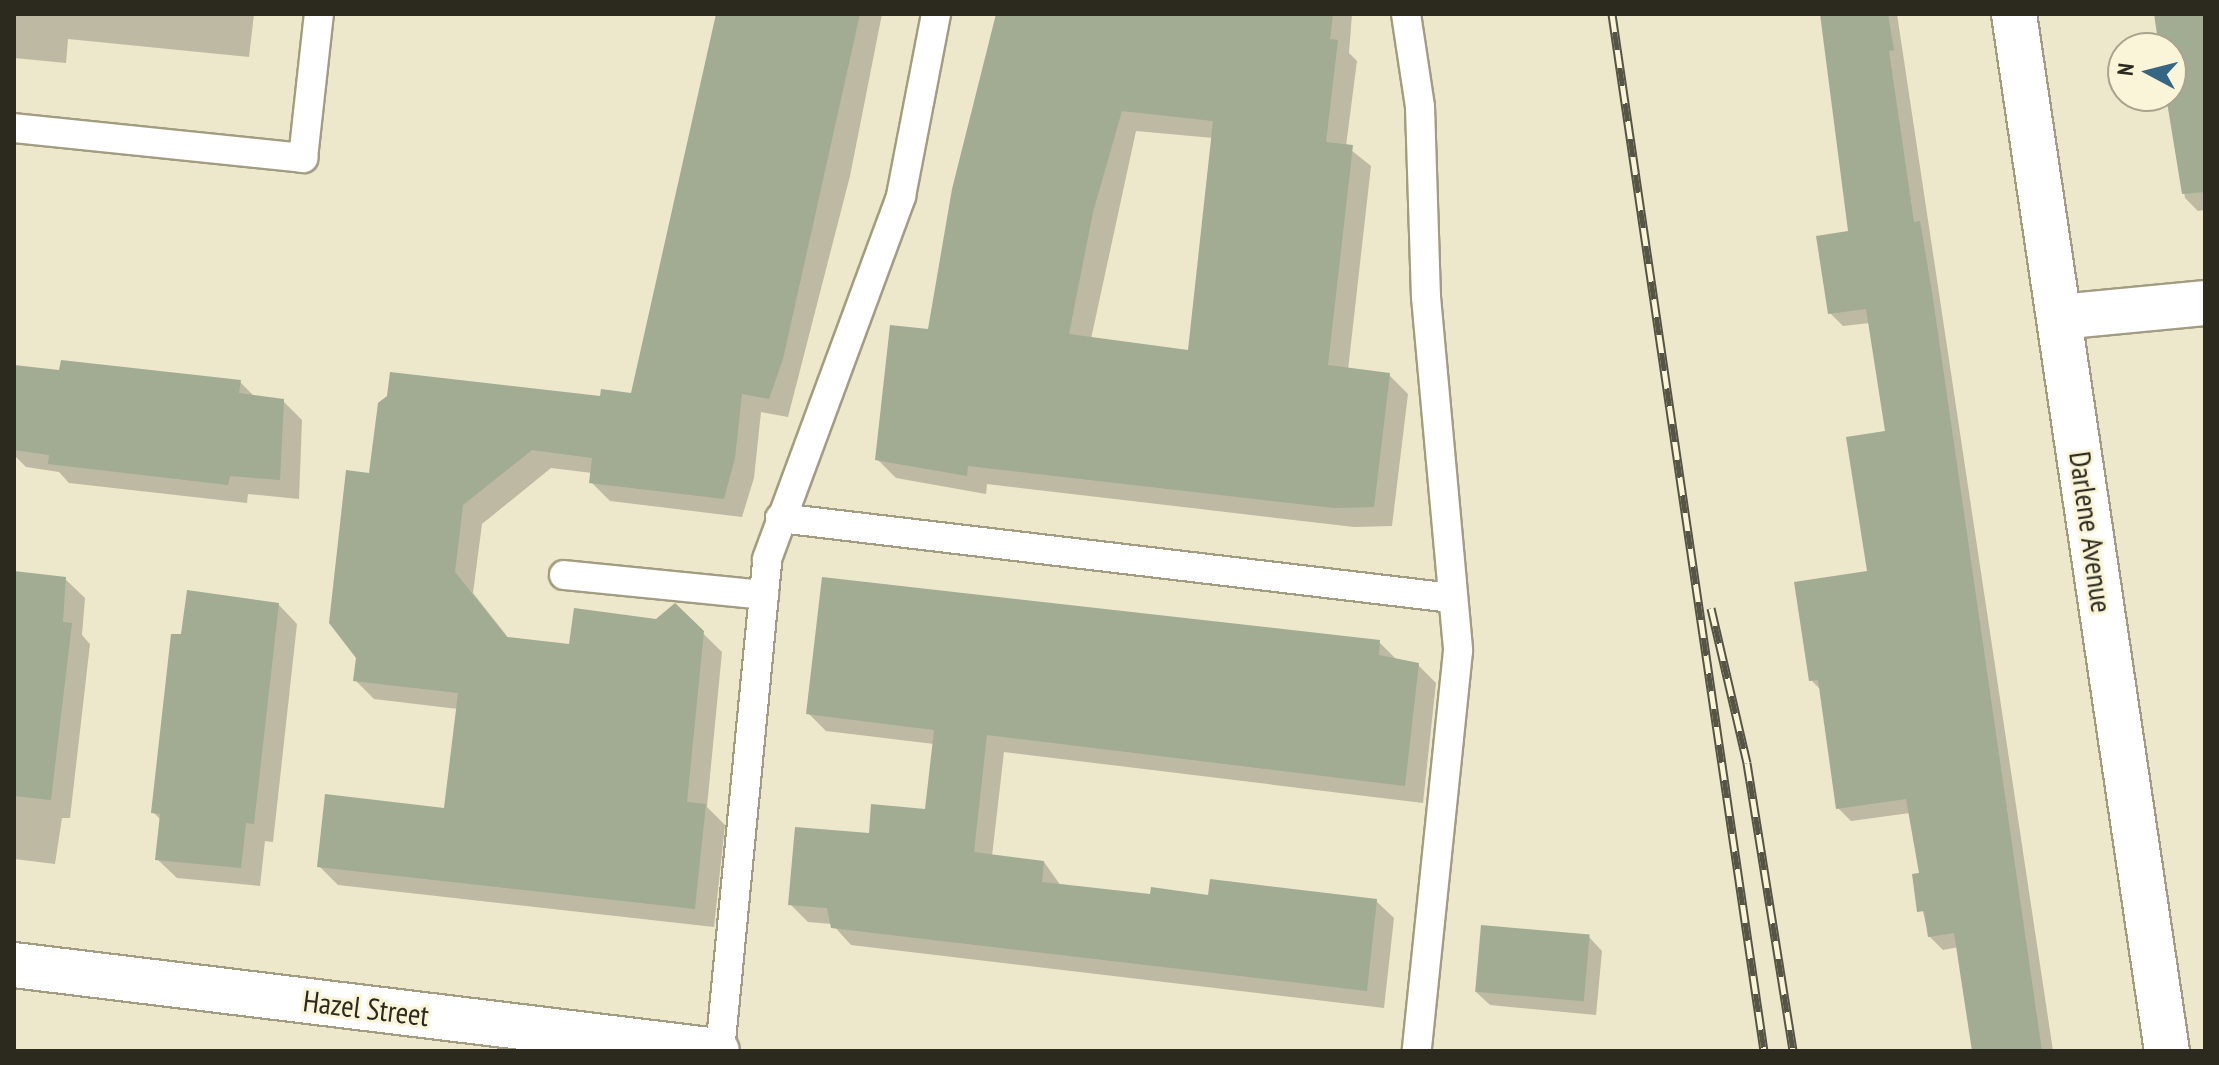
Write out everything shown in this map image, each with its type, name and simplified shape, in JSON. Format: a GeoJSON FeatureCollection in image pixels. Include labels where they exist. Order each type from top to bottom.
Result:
{"type":"FeatureCollection","features":[{"type":"Feature","properties":{"kind":"street","name":"Darlene Avenue"},"geometry":{"type":"LineString","coordinates":[[2014,14],[2167,1051]]}},
{"type":"Feature","properties":{"kind":"street"},"geometry":{"type":"LineString","coordinates":[[2059,317],[2205,303]]}},
{"type":"Feature","properties":{"kind":"street","name":"Hazel Street"},"geometry":{"type":"LineString","coordinates":[[14,965],[719,1051]]}},
{"type":"Feature","properties":{"kind":"lane"},"geometry":{"type":"LineString","coordinates":[[14,128],[303,158],[319,14]]}},
{"type":"Feature","properties":{"kind":"lane"},"geometry":{"type":"LineString","coordinates":[[719,1051],[767,559],[901,196],[936,14]]}},
{"type":"Feature","properties":{"kind":"lane"},"geometry":{"type":"LineString","coordinates":[[1406,14],[1420,107],[1426,297],[1458,651],[1417,1051]]}},
{"type":"Feature","properties":{"kind":"lane"},"geometry":{"type":"LineString","coordinates":[[780,518],[1452,598]]}},
{"type":"Feature","properties":{"kind":"lane"},"geometry":{"type":"LineString","coordinates":[[564,575],[764,595]]}},
{"type":"Feature","properties":{"kind":"building"},"geometry":{"type":"Polygon","coordinates":[[[716,14],[860,14],[783,359],[769,399],[742,394],[735,458],[724,499],[589,483],[592,458],[532,450],[463,505],[455,572],[507,637],[569,644],[574,608],[656,619],[675,603],[704,631],[687,802],[706,804],[695,909],[317,867],[325,794],[444,808],[458,693],[353,681],[356,658],[329,623],[346,470],[369,473],[378,403],[387,396],[390,372],[600,396],[601,389],[631,393],[716,14]]]}},
{"type":"Feature","properties":{"kind":"building"},"geometry":{"type":"Polygon","coordinates":[[[996,14],[1333,14],[1330,39],[1338,40],[1326,142],[1353,145],[1328,365],[1390,373],[1374,507],[1334,508],[968,466],[967,476],[875,460],[890,325],[928,329],[952,189],[996,14]],[[1122,111],[1093,212],[1069,334],[1188,350],[1213,121],[1122,111]]]}},
{"type":"Feature","properties":{"kind":"building"},"geometry":{"type":"Polygon","coordinates":[[[1820,14],[1888,14],[1894,50],[1889,51],[1914,222],[1920,221],[1932,292],[2042,1051],[1972,1051],[1954,933],[1928,937],[1924,911],[1917,912],[1912,874],[1919,873],[1906,799],[1836,809],[1818,680],[1809,681],[1794,582],[1867,571],[1846,437],[1885,431],[1866,309],[1828,314],[1816,236],[1848,231],[1820,14]]]}},
{"type":"Feature","properties":{"kind":"building"},"geometry":{"type":"Polygon","coordinates":[[[2154,14],[2205,14],[2205,192],[2182,194],[2169,112],[2187,112],[2187,32],[2157,32],[2154,14]]]}},
{"type":"Feature","properties":{"kind":"building"},"geometry":{"type":"Polygon","coordinates":[[[61,360],[241,380],[239,393],[284,399],[280,480],[230,476],[228,485],[48,464],[49,455],[14,450],[14,365],[59,370],[61,360]]]}},
{"type":"Feature","properties":{"kind":"building"},"geometry":{"type":"Polygon","coordinates":[[[14,571],[66,577],[63,622],[72,623],[51,800],[14,796],[14,571]]]}},
{"type":"Feature","properties":{"kind":"building"},"geometry":{"type":"Polygon","coordinates":[[[822,577],[1380,640],[1379,655],[1419,663],[1405,786],[987,735],[974,852],[1044,861],[1042,882],[1150,894],[1151,887],[1208,895],[1210,879],[1377,899],[1367,991],[831,928],[827,908],[788,905],[795,827],[869,833],[871,804],[925,809],[934,730],[806,714],[822,577]]]}},
{"type":"Feature","properties":{"kind":"building"},"geometry":{"type":"Polygon","coordinates":[[[187,590],[279,603],[254,824],[246,823],[241,868],[155,860],[160,814],[151,813],[171,634],[181,634],[187,590]]]}},
{"type":"Feature","properties":{"kind":"building"},"geometry":{"type":"Polygon","coordinates":[[[1481,925],[1590,934],[1584,1001],[1475,992],[1481,925]]]}},
{"type":"Feature","properties":{"kind":"railway"},"geometry":{"type":"LineString","coordinates":[[1612,14],[1764,1051]]}},
{"type":"Feature","properties":{"kind":"railway"},"geometry":{"type":"LineString","coordinates":[[1711,608],[1747,763],[1793,1051]]}}]}
